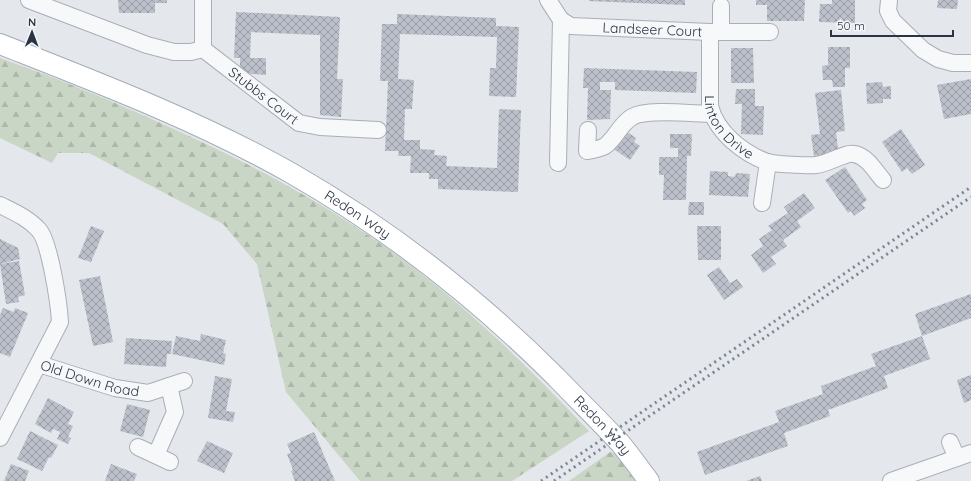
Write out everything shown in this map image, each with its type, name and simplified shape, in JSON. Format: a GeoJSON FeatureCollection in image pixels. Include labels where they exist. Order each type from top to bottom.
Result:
{"type":"FeatureCollection","features":[{"type":"Feature","properties":{"kind":"main road","name":"Redon Way"},"geometry":{"type":"LineString","coordinates":[[0,44],[135,98],[215,134],[291,174],[370,223],[434,268],[514,336],[621,444],[648,481]]}},
{"type":"Feature","properties":{"kind":"street"},"geometry":{"type":"LineString","coordinates":[[29,0],[147,45],[174,52],[191,52],[203,49],[203,0]]}},
{"type":"Feature","properties":{"kind":"street"},"geometry":{"type":"LineString","coordinates":[[548,0],[561,20],[558,163]]}},
{"type":"Feature","properties":{"kind":"street"},"geometry":{"type":"LineString","coordinates":[[889,0],[888,11],[892,21],[922,44],[938,59],[971,63]]}},
{"type":"Feature","properties":{"kind":"street","name":"Linton Drive"},"geometry":{"type":"LineString","coordinates":[[721,6],[715,32],[710,106],[712,114],[731,140],[741,148],[768,162],[815,166],[847,154],[862,156],[883,180]]}},
{"type":"Feature","properties":{"kind":"street","name":"Landseer Court"},"geometry":{"type":"LineString","coordinates":[[561,20],[571,26],[715,32],[770,32]]}},
{"type":"Feature","properties":{"kind":"street","name":"Stubbs Court"},"geometry":{"type":"LineString","coordinates":[[203,49],[300,123],[320,127],[378,130]]}},
{"type":"Feature","properties":{"kind":"street"},"geometry":{"type":"LineString","coordinates":[[588,130],[587,151],[604,146],[610,141],[621,126],[633,116],[656,113],[712,114]]}},
{"type":"Feature","properties":{"kind":"street"},"geometry":{"type":"LineString","coordinates":[[762,203],[768,162]]}},
{"type":"Feature","properties":{"kind":"street","name":"Old Down Road"},"geometry":{"type":"LineString","coordinates":[[0,205],[23,216],[39,231],[44,238],[60,308],[60,322],[39,364],[114,388],[148,393],[184,381]]}},
{"type":"Feature","properties":{"kind":"street"},"geometry":{"type":"LineString","coordinates":[[0,438],[39,364]]}},
{"type":"Feature","properties":{"kind":"street"},"geometry":{"type":"LineString","coordinates":[[138,447],[163,458],[175,412],[169,386]]}},
{"type":"Feature","properties":{"kind":"street"},"geometry":{"type":"LineString","coordinates":[[896,480],[964,455],[950,442]]}},
{"type":"Feature","properties":{"kind":"green space"},"geometry":{"type":"Polygon","coordinates":[[[0,58],[85,90],[223,152],[305,196],[358,228],[412,266],[465,310],[541,381],[589,431],[512,481],[360,481],[286,392],[257,264],[223,224],[89,153],[58,153],[52,163],[0,138],[0,58]]]}},
{"type":"Feature","properties":{"kind":"green space"},"geometry":{"type":"Polygon","coordinates":[[[610,452],[617,454],[638,481],[569,481],[610,452]]]}},
{"type":"Feature","properties":{"kind":"building"},"geometry":{"type":"Polygon","coordinates":[[[118,0],[167,0],[167,3],[155,3],[155,13],[119,13],[118,0]]]}},
{"type":"Feature","properties":{"kind":"building"},"geometry":{"type":"Polygon","coordinates":[[[685,0],[685,5],[589,1],[685,0]]]}},
{"type":"Feature","properties":{"kind":"building"},"geometry":{"type":"Polygon","coordinates":[[[756,0],[805,0],[804,21],[767,21],[767,5],[756,5],[756,0]]]}},
{"type":"Feature","properties":{"kind":"building"},"geometry":{"type":"Polygon","coordinates":[[[832,0],[855,0],[855,23],[819,22],[820,4],[832,4],[832,0]]]}},
{"type":"Feature","properties":{"kind":"building"},"geometry":{"type":"Polygon","coordinates":[[[938,0],[958,0],[957,9],[937,8],[938,0]]]}},
{"type":"Feature","properties":{"kind":"building"},"geometry":{"type":"Polygon","coordinates":[[[236,12],[340,17],[337,79],[343,79],[341,117],[320,115],[320,35],[251,32],[250,58],[266,58],[266,75],[240,73],[240,58],[234,58],[236,12]]]}},
{"type":"Feature","properties":{"kind":"building"},"geometry":{"type":"Polygon","coordinates":[[[397,14],[496,18],[496,26],[519,27],[516,97],[489,96],[490,68],[496,68],[497,37],[400,34],[398,79],[414,80],[412,109],[405,109],[404,140],[420,140],[420,149],[435,150],[434,155],[447,156],[446,166],[497,168],[499,109],[521,110],[518,192],[438,189],[438,179],[429,179],[429,173],[410,173],[411,156],[398,156],[399,151],[385,151],[388,81],[380,81],[382,24],[397,24],[397,14]]]}},
{"type":"Feature","properties":{"kind":"building"},"geometry":{"type":"Polygon","coordinates":[[[828,47],[850,47],[850,68],[845,68],[845,87],[833,87],[832,80],[823,80],[822,66],[828,65],[828,47]]]}},
{"type":"Feature","properties":{"kind":"building"},"geometry":{"type":"Polygon","coordinates":[[[731,48],[753,48],[754,83],[731,83],[731,48]]]}},
{"type":"Feature","properties":{"kind":"building"},"geometry":{"type":"Polygon","coordinates":[[[584,68],[697,72],[696,93],[615,90],[615,82],[600,82],[600,90],[611,90],[610,119],[587,120],[588,88],[583,88],[584,68]]]}},
{"type":"Feature","properties":{"kind":"building"},"geometry":{"type":"Polygon","coordinates":[[[971,79],[971,114],[944,119],[937,85],[971,79]]]}},
{"type":"Feature","properties":{"kind":"building"},"geometry":{"type":"Polygon","coordinates":[[[882,82],[883,87],[891,86],[891,99],[883,99],[883,103],[867,104],[866,83],[882,82]]]}},
{"type":"Feature","properties":{"kind":"building"},"geometry":{"type":"Polygon","coordinates":[[[736,89],[755,89],[755,106],[764,106],[763,135],[741,134],[742,104],[735,104],[736,89]]]}},
{"type":"Feature","properties":{"kind":"building"},"geometry":{"type":"Polygon","coordinates":[[[841,90],[845,131],[836,132],[839,157],[823,155],[814,156],[811,135],[820,134],[815,93],[841,90]]]}},
{"type":"Feature","properties":{"kind":"building"},"geometry":{"type":"Polygon","coordinates":[[[901,129],[925,165],[912,174],[907,168],[902,172],[882,142],[901,129]]]}},
{"type":"Feature","properties":{"kind":"building"},"geometry":{"type":"Polygon","coordinates":[[[624,130],[636,138],[634,142],[640,146],[630,160],[612,148],[624,130]]]}},
{"type":"Feature","properties":{"kind":"building"},"geometry":{"type":"Polygon","coordinates":[[[670,134],[692,134],[691,156],[687,156],[686,200],[663,200],[664,175],[659,175],[659,157],[678,157],[678,148],[670,148],[670,134]]]}},
{"type":"Feature","properties":{"kind":"building"},"geometry":{"type":"Polygon","coordinates":[[[845,167],[867,200],[862,204],[865,208],[854,216],[851,211],[848,213],[825,180],[845,167]]]}},
{"type":"Feature","properties":{"kind":"building"},"geometry":{"type":"Polygon","coordinates":[[[710,171],[728,172],[728,176],[735,177],[736,173],[750,174],[748,197],[709,195],[710,171]]]}},
{"type":"Feature","properties":{"kind":"building"},"geometry":{"type":"Polygon","coordinates":[[[804,193],[815,208],[797,221],[801,227],[783,240],[787,246],[771,257],[776,264],[763,273],[751,255],[763,246],[759,239],[772,230],[768,226],[788,213],[784,207],[804,193]]]}},
{"type":"Feature","properties":{"kind":"building"},"geometry":{"type":"Polygon","coordinates":[[[689,202],[704,202],[704,215],[688,215],[689,202]]]}},
{"type":"Feature","properties":{"kind":"building"},"geometry":{"type":"Polygon","coordinates":[[[91,226],[104,231],[91,262],[78,258],[91,226]]]}},
{"type":"Feature","properties":{"kind":"building"},"geometry":{"type":"Polygon","coordinates":[[[697,226],[721,226],[721,260],[698,260],[697,226]]]}},
{"type":"Feature","properties":{"kind":"building"},"geometry":{"type":"Polygon","coordinates":[[[0,239],[18,248],[20,259],[0,264],[0,239]]]}},
{"type":"Feature","properties":{"kind":"building"},"geometry":{"type":"Polygon","coordinates":[[[19,261],[25,295],[18,297],[19,302],[6,304],[0,264],[19,261]]]}},
{"type":"Feature","properties":{"kind":"building"},"geometry":{"type":"Polygon","coordinates":[[[719,267],[730,283],[737,279],[743,287],[724,300],[707,275],[719,267]]]}},
{"type":"Feature","properties":{"kind":"building"},"geometry":{"type":"Polygon","coordinates":[[[100,276],[113,342],[93,346],[79,280],[100,276]]]}},
{"type":"Feature","properties":{"kind":"building"},"geometry":{"type":"Polygon","coordinates":[[[971,294],[971,318],[922,336],[915,314],[971,294]]]}},
{"type":"Feature","properties":{"kind":"building"},"geometry":{"type":"Polygon","coordinates":[[[3,308],[14,312],[15,308],[28,313],[10,357],[0,353],[0,315],[3,308]]]}},
{"type":"Feature","properties":{"kind":"building"},"geometry":{"type":"Polygon","coordinates":[[[201,334],[226,340],[223,353],[226,354],[224,365],[172,354],[176,336],[200,341],[201,334]]]}},
{"type":"Feature","properties":{"kind":"building"},"geometry":{"type":"Polygon","coordinates":[[[922,336],[930,359],[884,376],[888,388],[828,410],[830,416],[784,433],[788,446],[705,475],[697,452],[779,422],[775,411],[823,394],[821,386],[876,366],[871,354],[922,336]]]}},
{"type":"Feature","properties":{"kind":"building"},"geometry":{"type":"Polygon","coordinates":[[[126,338],[172,341],[171,354],[167,354],[166,367],[124,364],[126,338]]]}},
{"type":"Feature","properties":{"kind":"building"},"geometry":{"type":"Polygon","coordinates":[[[971,375],[971,400],[964,403],[957,380],[971,375]]]}},
{"type":"Feature","properties":{"kind":"building"},"geometry":{"type":"Polygon","coordinates":[[[215,376],[232,379],[226,411],[235,412],[233,422],[208,418],[215,376]]]}},
{"type":"Feature","properties":{"kind":"building"},"geometry":{"type":"Polygon","coordinates":[[[48,398],[74,412],[68,424],[73,426],[68,437],[71,438],[68,444],[57,439],[60,432],[53,429],[51,433],[35,424],[48,398]]]}},
{"type":"Feature","properties":{"kind":"building"},"geometry":{"type":"Polygon","coordinates":[[[127,404],[150,410],[143,437],[120,431],[127,404]]]}},
{"type":"Feature","properties":{"kind":"building"},"geometry":{"type":"Polygon","coordinates":[[[30,431],[58,445],[51,458],[49,457],[42,471],[17,459],[30,431]]]}},
{"type":"Feature","properties":{"kind":"building"},"geometry":{"type":"Polygon","coordinates":[[[314,432],[335,481],[295,481],[291,471],[293,470],[287,454],[291,453],[287,444],[314,432]]]}},
{"type":"Feature","properties":{"kind":"building"},"geometry":{"type":"Polygon","coordinates":[[[207,441],[233,453],[224,473],[197,461],[207,441]]]}},
{"type":"Feature","properties":{"kind":"building"},"geometry":{"type":"Polygon","coordinates":[[[11,464],[29,471],[25,481],[4,481],[11,464]]]}},
{"type":"Feature","properties":{"kind":"building"},"geometry":{"type":"Polygon","coordinates":[[[111,464],[137,474],[134,481],[105,481],[111,464]]]}},
{"type":"Feature","properties":{"kind":"building"},"geometry":{"type":"Polygon","coordinates":[[[760,476],[762,481],[746,481],[760,476]]]}},
{"type":"Feature","properties":{"kind":"railway"},"geometry":{"type":"LineString","coordinates":[[541,481],[971,187]]}},
{"type":"Feature","properties":{"kind":"railway"},"geometry":{"type":"LineString","coordinates":[[554,481],[971,197]]}}]}
